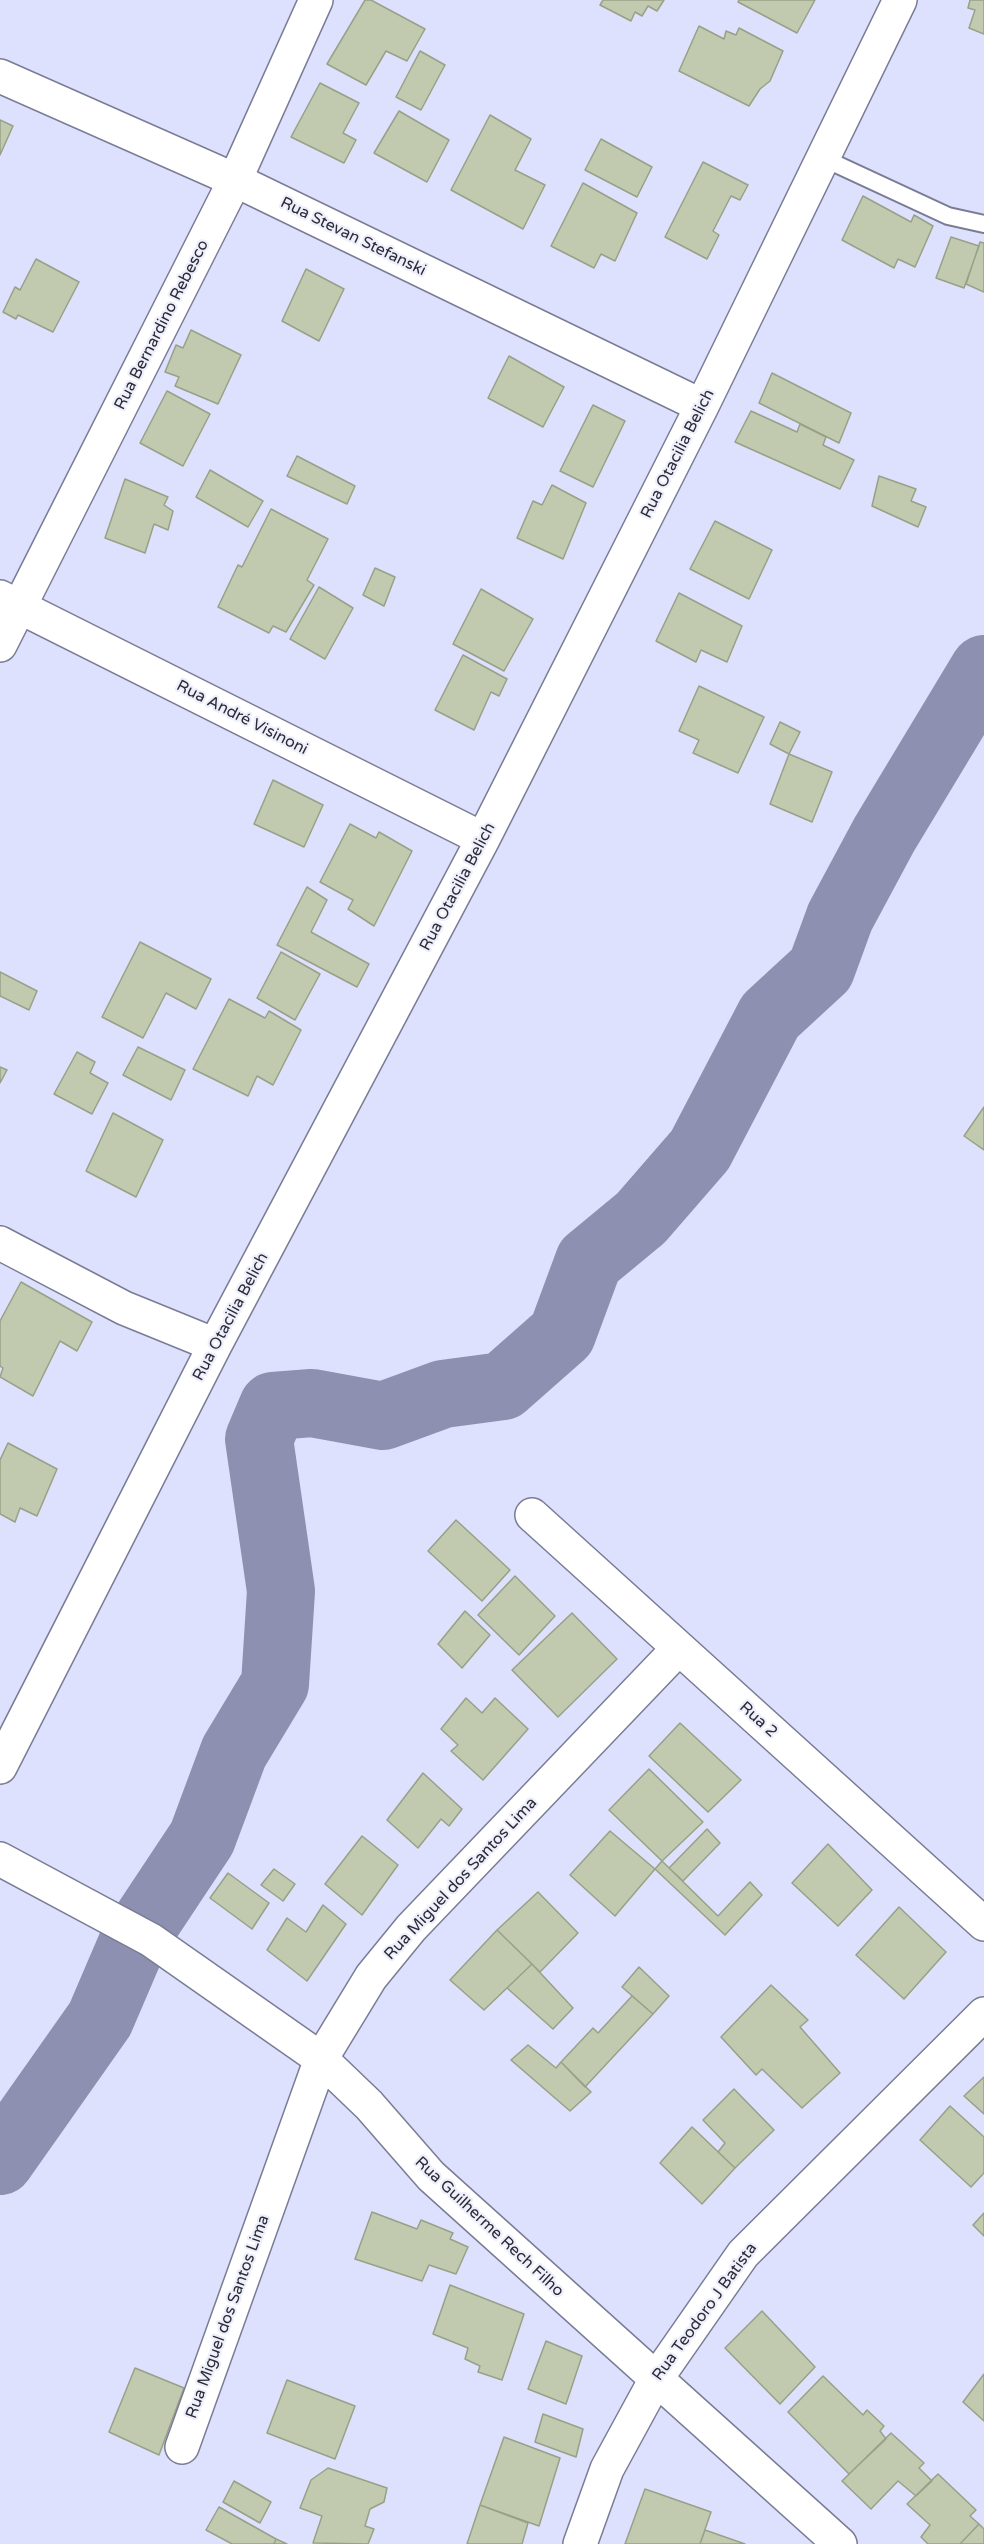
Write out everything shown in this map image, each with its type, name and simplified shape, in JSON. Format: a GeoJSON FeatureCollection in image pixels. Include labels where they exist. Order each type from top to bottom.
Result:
{"type":"FeatureCollection","features":[{"type":"Feature","properties":{"kind":"street","name":"Rua Bernardino Rebesco"},"geometry":{"type":"LineString","coordinates":[[0,645],[10,601],[235,180],[316,0]]}},
{"type":"Feature","properties":{"kind":"street","name":"Rua Otacilia Belich"},"geometry":{"type":"LineString","coordinates":[[0,1767],[215,1345],[483,839],[702,406],[900,0]]}},
{"type":"Feature","properties":{"kind":"street","name":"Rua Stevan Stefanski"},"geometry":{"type":"LineString","coordinates":[[0,76],[235,180],[702,406]]}},
{"type":"Feature","properties":{"kind":"street","name":"Rua André Visinoni"},"geometry":{"type":"LineString","coordinates":[[10,601],[483,839]]}},
{"type":"Feature","properties":{"kind":"street"},"geometry":{"type":"LineString","coordinates":[[0,1243],[124,1308],[215,1345]]}},
{"type":"Feature","properties":{"kind":"street","name":"Rua 2"},"geometry":{"type":"LineString","coordinates":[[532,1515],[984,1924]]}},
{"type":"Feature","properties":{"kind":"street","name":"Rua Miguel dos Santos Lima"},"geometry":{"type":"LineString","coordinates":[[182,2447],[321,2059],[371,1977],[411,1928],[680,1648]]}},
{"type":"Feature","properties":{"kind":"street","name":"Rua Guilherme Rech Filho"},"geometry":{"type":"LineString","coordinates":[[0,1859],[151,1940],[321,2059],[369,2105],[431,2176],[840,2544]]}},
{"type":"Feature","properties":{"kind":"street","name":"Rua Teodoro J Batista"},"geometry":{"type":"LineString","coordinates":[[580,2544],[607,2469],[656,2379],[743,2254],[984,2014]]}},
{"type":"Feature","properties":{"kind":"lane"},"geometry":{"type":"LineString","coordinates":[[823,158],[948,216],[984,224]]}},
{"type":"Feature","properties":{"kind":"building"},"geometry":{"type":"Polygon","coordinates":[[[365,0],[371,0],[425,29],[407,61],[386,51],[366,85],[327,64],[365,0]]]}},
{"type":"Feature","properties":{"kind":"building"},"geometry":{"type":"Polygon","coordinates":[[[603,0],[664,0],[657,11],[648,6],[642,16],[635,12],[631,21],[600,5],[603,0]]]}},
{"type":"Feature","properties":{"kind":"building"},"geometry":{"type":"Polygon","coordinates":[[[739,0],[815,0],[797,33],[738,2],[739,0]]]}},
{"type":"Feature","properties":{"kind":"building"},"geometry":{"type":"Polygon","coordinates":[[[970,0],[984,0],[984,34],[969,28],[975,10],[968,8],[970,0]]]}},
{"type":"Feature","properties":{"kind":"building"},"geometry":{"type":"Polygon","coordinates":[[[699,26],[724,39],[726,31],[736,35],[739,28],[783,51],[770,81],[760,89],[749,106],[679,71],[699,26]]]}},
{"type":"Feature","properties":{"kind":"building"},"geometry":{"type":"Polygon","coordinates":[[[420,51],[445,65],[421,110],[396,97],[420,51]]]}},
{"type":"Feature","properties":{"kind":"building"},"geometry":{"type":"Polygon","coordinates":[[[320,83],[359,103],[343,133],[356,140],[344,163],[291,137],[320,83]]]}},
{"type":"Feature","properties":{"kind":"building"},"geometry":{"type":"Polygon","coordinates":[[[399,111],[449,140],[427,182],[374,153],[399,111]]]}},
{"type":"Feature","properties":{"kind":"building"},"geometry":{"type":"Polygon","coordinates":[[[490,115],[531,139],[515,170],[545,185],[523,229],[451,190],[490,115]]]}},
{"type":"Feature","properties":{"kind":"building"},"geometry":{"type":"Polygon","coordinates":[[[0,120],[13,126],[0,155],[0,120]]]}},
{"type":"Feature","properties":{"kind":"building"},"geometry":{"type":"Polygon","coordinates":[[[601,139],[652,167],[637,197],[585,170],[601,139]]]}},
{"type":"Feature","properties":{"kind":"building"},"geometry":{"type":"Polygon","coordinates":[[[703,162],[748,185],[740,200],[731,196],[713,231],[719,235],[707,259],[665,237],[703,162]]]}},
{"type":"Feature","properties":{"kind":"building"},"geometry":{"type":"Polygon","coordinates":[[[583,183],[637,213],[615,261],[601,254],[594,268],[551,246],[583,183]]]}},
{"type":"Feature","properties":{"kind":"building"},"geometry":{"type":"Polygon","coordinates":[[[863,196],[911,222],[914,215],[933,226],[915,267],[898,259],[894,268],[842,240],[863,196]]]}},
{"type":"Feature","properties":{"kind":"building"},"geometry":{"type":"Polygon","coordinates":[[[951,237],[979,246],[964,288],[936,278],[951,237]]]}},
{"type":"Feature","properties":{"kind":"building"},"geometry":{"type":"Polygon","coordinates":[[[980,242],[984,243],[984,292],[966,284],[980,242]]]}},
{"type":"Feature","properties":{"kind":"building"},"geometry":{"type":"Polygon","coordinates":[[[36,259],[79,282],[53,332],[18,315],[16,319],[3,312],[15,287],[20,290],[36,259]]]}},
{"type":"Feature","properties":{"kind":"building"},"geometry":{"type":"Polygon","coordinates":[[[306,269],[344,289],[319,341],[282,321],[306,269]]]}},
{"type":"Feature","properties":{"kind":"building"},"geometry":{"type":"Polygon","coordinates":[[[191,330],[241,355],[218,404],[175,386],[179,377],[165,372],[176,345],[183,348],[191,330]]]}},
{"type":"Feature","properties":{"kind":"building"},"geometry":{"type":"Polygon","coordinates":[[[509,356],[564,387],[543,427],[488,398],[509,356]]]}},
{"type":"Feature","properties":{"kind":"building"},"geometry":{"type":"Polygon","coordinates":[[[772,373],[851,413],[839,443],[759,403],[772,373]]]}},
{"type":"Feature","properties":{"kind":"building"},"geometry":{"type":"Polygon","coordinates":[[[167,391],[210,414],[183,466],[140,443],[167,391]]]}},
{"type":"Feature","properties":{"kind":"building"},"geometry":{"type":"Polygon","coordinates":[[[593,405],[625,421],[593,487],[560,471],[593,405]]]}},
{"type":"Feature","properties":{"kind":"building"},"geometry":{"type":"Polygon","coordinates":[[[751,411],[797,432],[800,424],[826,437],[823,445],[854,460],[840,489],[735,442],[751,411]]]}},
{"type":"Feature","properties":{"kind":"building"},"geometry":{"type":"Polygon","coordinates":[[[297,456],[355,486],[347,504],[287,476],[297,456]]]}},
{"type":"Feature","properties":{"kind":"building"},"geometry":{"type":"Polygon","coordinates":[[[210,470],[263,501],[248,527],[196,497],[210,470]]]}},
{"type":"Feature","properties":{"kind":"building"},"geometry":{"type":"Polygon","coordinates":[[[879,476],[916,489],[911,501],[926,507],[918,527],[872,506],[879,476]]]}},
{"type":"Feature","properties":{"kind":"building"},"geometry":{"type":"Polygon","coordinates":[[[125,479],[168,497],[164,505],[173,511],[168,530],[154,524],[145,553],[105,538],[125,479]]]}},
{"type":"Feature","properties":{"kind":"building"},"geometry":{"type":"Polygon","coordinates":[[[552,485],[586,503],[563,559],[517,538],[533,501],[542,505],[552,485]]]}},
{"type":"Feature","properties":{"kind":"building"},"geometry":{"type":"Polygon","coordinates":[[[271,509],[328,539],[307,580],[314,585],[286,632],[273,626],[269,633],[218,607],[238,565],[242,567],[271,509]]]}},
{"type":"Feature","properties":{"kind":"building"},"geometry":{"type":"Polygon","coordinates":[[[715,521],[772,550],[749,599],[690,569],[715,521]]]}},
{"type":"Feature","properties":{"kind":"building"},"geometry":{"type":"Polygon","coordinates":[[[375,568],[395,577],[384,606],[363,595],[375,568]]]}},
{"type":"Feature","properties":{"kind":"building"},"geometry":{"type":"Polygon","coordinates":[[[319,587],[353,608],[325,659],[290,639],[319,587]]]}},
{"type":"Feature","properties":{"kind":"building"},"geometry":{"type":"Polygon","coordinates":[[[481,589],[533,619],[504,671],[453,644],[481,589]]]}},
{"type":"Feature","properties":{"kind":"building"},"geometry":{"type":"Polygon","coordinates":[[[679,593],[742,626],[727,662],[701,650],[696,662],[656,641],[679,593]]]}},
{"type":"Feature","properties":{"kind":"building"},"geometry":{"type":"Polygon","coordinates":[[[463,655],[507,679],[499,696],[491,692],[474,730],[435,710],[463,655]]]}},
{"type":"Feature","properties":{"kind":"building"},"geometry":{"type":"Polygon","coordinates":[[[699,686],[764,717],[738,773],[693,753],[699,740],[679,731],[699,686]]]}},
{"type":"Feature","properties":{"kind":"building"},"geometry":{"type":"Polygon","coordinates":[[[780,722],[800,732],[789,754],[770,744],[780,722]]]}},
{"type":"Feature","properties":{"kind":"building"},"geometry":{"type":"Polygon","coordinates":[[[789,754],[832,772],[812,822],[770,804],[789,754]]]}},
{"type":"Feature","properties":{"kind":"building"},"geometry":{"type":"Polygon","coordinates":[[[273,780],[323,805],[304,847],[254,824],[273,780]]]}},
{"type":"Feature","properties":{"kind":"building"},"geometry":{"type":"Polygon","coordinates":[[[350,824],[376,838],[379,832],[412,851],[374,926],[348,909],[353,900],[320,882],[350,824]]]}},
{"type":"Feature","properties":{"kind":"building"},"geometry":{"type":"Polygon","coordinates":[[[307,887],[327,900],[311,932],[369,964],[357,987],[277,945],[307,887]]]}},
{"type":"Feature","properties":{"kind":"building"},"geometry":{"type":"Polygon","coordinates":[[[140,942],[211,979],[196,1009],[166,993],[143,1038],[102,1017],[140,942]]]}},
{"type":"Feature","properties":{"kind":"building"},"geometry":{"type":"Polygon","coordinates":[[[281,952],[320,974],[295,1020],[257,998],[281,952]]]}},
{"type":"Feature","properties":{"kind":"building"},"geometry":{"type":"Polygon","coordinates":[[[0,972],[37,991],[29,1010],[0,996],[0,972]]]}},
{"type":"Feature","properties":{"kind":"building"},"geometry":{"type":"Polygon","coordinates":[[[229,999],[265,1018],[269,1011],[301,1030],[273,1085],[257,1076],[248,1096],[193,1069],[229,999]]]}},
{"type":"Feature","properties":{"kind":"building"},"geometry":{"type":"Polygon","coordinates":[[[138,1047],[185,1070],[171,1100],[123,1075],[138,1047]]]}},
{"type":"Feature","properties":{"kind":"building"},"geometry":{"type":"Polygon","coordinates":[[[77,1052],[95,1062],[90,1073],[108,1083],[92,1114],[54,1094],[77,1052]]]}},
{"type":"Feature","properties":{"kind":"building"},"geometry":{"type":"Polygon","coordinates":[[[0,1067],[7,1070],[0,1083],[0,1067]]]}},
{"type":"Feature","properties":{"kind":"building"},"geometry":{"type":"Polygon","coordinates":[[[984,1107],[984,1150],[964,1136],[984,1107]]]}},
{"type":"Feature","properties":{"kind":"building"},"geometry":{"type":"Polygon","coordinates":[[[113,1113],[163,1140],[136,1197],[86,1171],[113,1113]]]}},
{"type":"Feature","properties":{"kind":"building"},"geometry":{"type":"Polygon","coordinates":[[[21,1282],[92,1322],[77,1351],[60,1341],[33,1396],[0,1377],[3,1368],[0,1366],[0,1321],[21,1282]]]}},
{"type":"Feature","properties":{"kind":"building"},"geometry":{"type":"Polygon","coordinates":[[[8,1443],[57,1469],[37,1516],[20,1508],[15,1522],[0,1514],[0,1460],[8,1443]]]}},
{"type":"Feature","properties":{"kind":"building"},"geometry":{"type":"Polygon","coordinates":[[[456,1520],[510,1570],[482,1601],[428,1551],[456,1520]]]}},
{"type":"Feature","properties":{"kind":"building"},"geometry":{"type":"Polygon","coordinates":[[[515,1576],[555,1616],[519,1655],[478,1615],[515,1576]]]}},
{"type":"Feature","properties":{"kind":"building"},"geometry":{"type":"Polygon","coordinates":[[[465,1611],[490,1635],[462,1668],[438,1644],[465,1611]]]}},
{"type":"Feature","properties":{"kind":"building"},"geometry":{"type":"Polygon","coordinates":[[[572,1613],[617,1659],[558,1717],[512,1670],[572,1613]]]}},
{"type":"Feature","properties":{"kind":"building"},"geometry":{"type":"Polygon","coordinates":[[[466,1698],[482,1713],[495,1698],[528,1729],[483,1780],[451,1751],[458,1745],[441,1729],[466,1698]]]}},
{"type":"Feature","properties":{"kind":"building"},"geometry":{"type":"Polygon","coordinates":[[[680,1723],[741,1780],[708,1812],[649,1756],[680,1723]]]}},
{"type":"Feature","properties":{"kind":"building"},"geometry":{"type":"Polygon","coordinates":[[[649,1769],[703,1822],[662,1861],[609,1810],[649,1769]]]}},
{"type":"Feature","properties":{"kind":"building"},"geometry":{"type":"Polygon","coordinates":[[[423,1773],[462,1809],[449,1826],[441,1819],[418,1848],[387,1820],[423,1773]]]}},
{"type":"Feature","properties":{"kind":"building"},"geometry":{"type":"Polygon","coordinates":[[[707,1829],[720,1843],[683,1881],[669,1868],[707,1829]]]}},
{"type":"Feature","properties":{"kind":"building"},"geometry":{"type":"Polygon","coordinates":[[[610,1831],[655,1869],[615,1916],[570,1875],[610,1831]]]}},
{"type":"Feature","properties":{"kind":"building"},"geometry":{"type":"Polygon","coordinates":[[[362,1836],[398,1865],[362,1915],[325,1884],[362,1836]]]}},
{"type":"Feature","properties":{"kind":"building"},"geometry":{"type":"Polygon","coordinates":[[[828,1844],[872,1890],[838,1926],[792,1883],[828,1844]]]}},
{"type":"Feature","properties":{"kind":"building"},"geometry":{"type":"Polygon","coordinates":[[[662,1861],[718,1916],[750,1882],[762,1895],[725,1935],[655,1869],[662,1861]]]}},
{"type":"Feature","properties":{"kind":"building"},"geometry":{"type":"Polygon","coordinates":[[[274,1869],[295,1884],[283,1901],[261,1885],[274,1869]]]}},
{"type":"Feature","properties":{"kind":"building"},"geometry":{"type":"Polygon","coordinates":[[[228,1873],[269,1903],[252,1929],[210,1898],[228,1873]]]}},
{"type":"Feature","properties":{"kind":"building"},"geometry":{"type":"Polygon","coordinates":[[[538,1892],[578,1933],[540,1972],[497,1930],[538,1892]]]}},
{"type":"Feature","properties":{"kind":"building"},"geometry":{"type":"Polygon","coordinates":[[[323,1905],[346,1924],[307,1981],[267,1950],[287,1918],[306,1932],[323,1905]]]}},
{"type":"Feature","properties":{"kind":"building"},"geometry":{"type":"Polygon","coordinates":[[[899,1907],[946,1952],[904,1999],[856,1955],[899,1907]]]}},
{"type":"Feature","properties":{"kind":"building"},"geometry":{"type":"Polygon","coordinates":[[[497,1930],[532,1964],[484,2010],[450,1980],[497,1930]]]}},
{"type":"Feature","properties":{"kind":"building"},"geometry":{"type":"Polygon","coordinates":[[[532,1964],[573,2008],[553,2029],[507,1988],[532,1964]]]}},
{"type":"Feature","properties":{"kind":"building"},"geometry":{"type":"Polygon","coordinates":[[[639,1967],[669,1996],[653,2014],[622,1987],[639,1967]]]}},
{"type":"Feature","properties":{"kind":"building"},"geometry":{"type":"Polygon","coordinates":[[[771,1985],[808,2020],[800,2027],[840,2073],[802,2108],[762,2069],[756,2075],[721,2037],[771,1985]]]}},
{"type":"Feature","properties":{"kind":"building"},"geometry":{"type":"Polygon","coordinates":[[[632,1996],[653,2014],[585,2087],[561,2062],[593,2028],[598,2033],[632,1996]]]}},
{"type":"Feature","properties":{"kind":"building"},"geometry":{"type":"Polygon","coordinates":[[[528,2045],[556,2068],[561,2062],[591,2092],[570,2111],[511,2060],[528,2045]]]}},
{"type":"Feature","properties":{"kind":"building"},"geometry":{"type":"Polygon","coordinates":[[[984,2077],[984,2114],[964,2096],[984,2077]]]}},
{"type":"Feature","properties":{"kind":"building"},"geometry":{"type":"Polygon","coordinates":[[[734,2089],[774,2130],[735,2168],[718,2152],[725,2143],[703,2120],[734,2089]]]}},
{"type":"Feature","properties":{"kind":"building"},"geometry":{"type":"Polygon","coordinates":[[[950,2106],[984,2137],[984,2173],[971,2187],[920,2140],[950,2106]]]}},
{"type":"Feature","properties":{"kind":"building"},"geometry":{"type":"Polygon","coordinates":[[[692,2127],[735,2168],[702,2204],[660,2163],[692,2127]]]}},
{"type":"Feature","properties":{"kind":"building"},"geometry":{"type":"Polygon","coordinates":[[[372,2212],[417,2229],[421,2220],[453,2233],[450,2239],[468,2247],[456,2274],[429,2265],[422,2281],[355,2259],[372,2212]]]}},
{"type":"Feature","properties":{"kind":"building"},"geometry":{"type":"Polygon","coordinates":[[[984,2213],[984,2236],[973,2225],[984,2213]]]}},
{"type":"Feature","properties":{"kind":"building"},"geometry":{"type":"Polygon","coordinates":[[[450,2285],[524,2314],[502,2380],[478,2372],[480,2366],[465,2359],[468,2348],[433,2334],[450,2285]]]}},
{"type":"Feature","properties":{"kind":"building"},"geometry":{"type":"Polygon","coordinates":[[[762,2311],[815,2367],[780,2404],[725,2348],[762,2311]]]}},
{"type":"Feature","properties":{"kind":"building"},"geometry":{"type":"Polygon","coordinates":[[[546,2341],[582,2356],[566,2404],[528,2389],[546,2341]]]}},
{"type":"Feature","properties":{"kind":"building"},"geometry":{"type":"Polygon","coordinates":[[[135,2368],[184,2388],[159,2455],[109,2432],[135,2368]]]}},
{"type":"Feature","properties":{"kind":"building"},"geometry":{"type":"Polygon","coordinates":[[[984,2374],[984,2421],[963,2402],[984,2374]]]}},
{"type":"Feature","properties":{"kind":"building"},"geometry":{"type":"Polygon","coordinates":[[[823,2376],[863,2415],[867,2410],[884,2426],[880,2431],[886,2439],[849,2474],[788,2412],[823,2376]]]}},
{"type":"Feature","properties":{"kind":"building"},"geometry":{"type":"Polygon","coordinates":[[[287,2380],[355,2406],[335,2459],[267,2433],[287,2380]]]}},
{"type":"Feature","properties":{"kind":"building"},"geometry":{"type":"Polygon","coordinates":[[[543,2414],[583,2429],[576,2457],[535,2442],[543,2414]]]}},
{"type":"Feature","properties":{"kind":"building"},"geometry":{"type":"Polygon","coordinates":[[[891,2433],[924,2463],[919,2468],[932,2481],[916,2496],[898,2481],[871,2509],[842,2481],[891,2433]]]}},
{"type":"Feature","properties":{"kind":"building"},"geometry":{"type":"Polygon","coordinates":[[[504,2437],[560,2458],[539,2526],[480,2505],[504,2437]]]}},
{"type":"Feature","properties":{"kind":"building"},"geometry":{"type":"Polygon","coordinates":[[[328,2468],[387,2488],[384,2502],[370,2509],[365,2526],[374,2529],[368,2544],[313,2543],[322,2516],[300,2508],[311,2480],[328,2468]]]}},
{"type":"Feature","properties":{"kind":"building"},"geometry":{"type":"Polygon","coordinates":[[[938,2474],[976,2510],[970,2516],[979,2524],[960,2544],[928,2544],[921,2537],[930,2525],[907,2504],[938,2474]]]}},
{"type":"Feature","properties":{"kind":"building"},"geometry":{"type":"Polygon","coordinates":[[[234,2481],[271,2502],[260,2523],[223,2502],[234,2481]]]}},
{"type":"Feature","properties":{"kind":"building"},"geometry":{"type":"Polygon","coordinates":[[[645,2489],[711,2512],[700,2544],[625,2544],[645,2489]]]}},
{"type":"Feature","properties":{"kind":"building"},"geometry":{"type":"Polygon","coordinates":[[[480,2505],[528,2523],[522,2544],[467,2544],[480,2505]]]}},
{"type":"Feature","properties":{"kind":"building"},"geometry":{"type":"Polygon","coordinates":[[[219,2507],[276,2539],[274,2544],[232,2544],[206,2530],[219,2507]]]}},
{"type":"Feature","properties":{"kind":"building"},"geometry":{"type":"Polygon","coordinates":[[[979,2524],[984,2529],[984,2544],[960,2544],[979,2524]]]}},
{"type":"Feature","properties":{"kind":"building"},"geometry":{"type":"Polygon","coordinates":[[[705,2530],[745,2544],[700,2544],[705,2530]]]}},
{"type":"Feature","properties":{"kind":"building"},"geometry":{"type":"Polygon","coordinates":[[[276,2539],[287,2544],[274,2544],[276,2539]]]}},
{"type":"Feature","properties":{"kind":"waterway"},"geometry":{"type":"LineString","coordinates":[[0,2161],[100,2019],[133,1942],[202,1838],[234,1752],[275,1684],[281,1591],[259,1439],[273,1406],[312,1403],[383,1416],[443,1394],[503,1386],[562,1334],[589,1261],[641,1218],[700,1150],[770,1016],[821,969],[840,917],[884,835],[984,669]]}}]}
